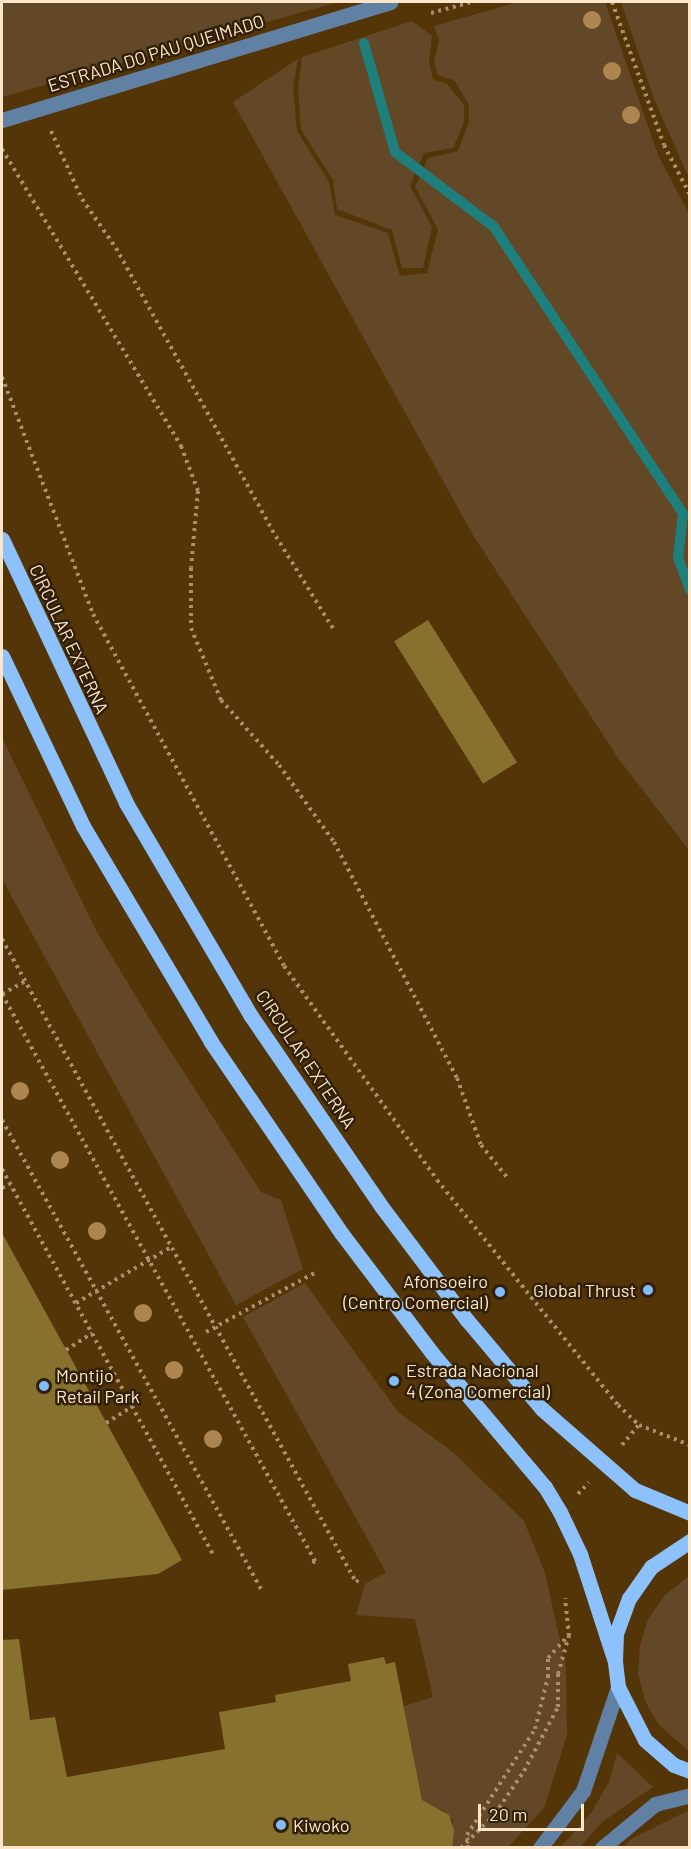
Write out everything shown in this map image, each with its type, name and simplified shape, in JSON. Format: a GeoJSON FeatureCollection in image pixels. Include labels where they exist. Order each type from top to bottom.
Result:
{"type":"FeatureCollection","features":[{"type":"Feature","properties":{"kind":"main road","name":"CIRCULAR EXTERNA"},"geometry":{"type":"LineString","coordinates":[[2,539],[126,803],[252,1016],[381,1206],[467,1320],[542,1408],[635,1490],[690,1513]]}},
{"type":"Feature","properties":{"kind":"main road"},"geometry":{"type":"LineString","coordinates":[[2,656],[83,826],[211,1042],[342,1234],[561,1512],[580,1554],[615,1662]]}},
{"type":"Feature","properties":{"kind":"main road"},"geometry":{"type":"LineString","coordinates":[[690,1541],[651,1567],[629,1598],[616,1633],[615,1662],[618,1687],[645,1740],[674,1765],[690,1772]]}},
{"type":"Feature","properties":{"kind":"street","name":"ESTRADA DO PAU QUEIMADO"},"geometry":{"type":"LineString","coordinates":[[2,120],[390,2]]}},
{"type":"Feature","properties":{"kind":"street"},"geometry":{"type":"LineString","coordinates":[[540,1848],[583,1791],[598,1757],[618,1687]]}},
{"type":"Feature","properties":{"kind":"street"},"geometry":{"type":"LineString","coordinates":[[602,1848],[655,1804],[690,1795]]}},
{"type":"Feature","properties":{"kind":"path"},"geometry":{"type":"LineString","coordinates":[[431,14],[472,2]]}},
{"type":"Feature","properties":{"kind":"path"},"geometry":{"type":"LineString","coordinates":[[612,2],[664,145],[690,195]]}},
{"type":"Feature","properties":{"kind":"path"},"geometry":{"type":"LineString","coordinates":[[40,108],[82,199],[116,248],[272,530],[334,630]]}},
{"type":"Feature","properties":{"kind":"path"},"geometry":{"type":"LineString","coordinates":[[2,149],[184,455],[198,491],[191,568],[191,628],[221,700],[279,765],[334,842],[458,1078],[481,1145],[509,1180]]}},
{"type":"Feature","properties":{"kind":"path"},"geometry":{"type":"LineString","coordinates":[[2,377],[93,614],[284,966],[437,1180],[618,1405],[639,1425],[690,1445]]}},
{"type":"Feature","properties":{"kind":"path"},"geometry":{"type":"LineString","coordinates":[[2,939],[356,1582],[361,1578]]}},
{"type":"Feature","properties":{"kind":"path"},"geometry":{"type":"LineString","coordinates":[[25,981],[2,994],[315,1561],[312,1563]]}},
{"type":"Feature","properties":{"kind":"path"},"geometry":{"type":"LineString","coordinates":[[2,1120],[261,1589]]}},
{"type":"Feature","properties":{"kind":"path"},"geometry":{"type":"LineString","coordinates":[[2,1169],[213,1554]]}},
{"type":"Feature","properties":{"kind":"path"},"geometry":{"type":"LineString","coordinates":[[2,1188],[10,1184]]}},
{"type":"Feature","properties":{"kind":"path"},"geometry":{"type":"LineString","coordinates":[[76,1303],[171,1247]]}},
{"type":"Feature","properties":{"kind":"path"},"geometry":{"type":"LineString","coordinates":[[206,1332],[316,1272]]}},
{"type":"Feature","properties":{"kind":"path"},"geometry":{"type":"LineString","coordinates":[[66,1350],[92,1333]]}},
{"type":"Feature","properties":{"kind":"path"},"geometry":{"type":"LineString","coordinates":[[106,1423],[132,1407]]}},
{"type":"Feature","properties":{"kind":"path"},"geometry":{"type":"LineString","coordinates":[[460,1848],[468,1845],[495,1814],[549,1726],[558,1707],[558,1674],[569,1636],[548,1658],[548,1677],[535,1729],[467,1835],[468,1845]]}},
{"type":"Feature","properties":{"kind":"shaded area"},"geometry":{"type":"Polygon","coordinates":[[[2,2],[338,2],[2,97],[2,2]]]}},
{"type":"Feature","properties":{"kind":"shaded area"},"geometry":{"type":"Polygon","coordinates":[[[518,2],[605,2],[658,155],[689,214],[689,850],[618,758],[473,535],[233,102],[298,59],[293,88],[297,131],[329,182],[335,215],[388,233],[400,276],[427,273],[438,229],[415,187],[428,158],[458,151],[469,122],[469,105],[455,81],[438,75],[434,62],[439,40],[434,26],[518,2]]]}},
{"type":"Feature","properties":{"kind":"shaded area"},"geometry":{"type":"Polygon","coordinates":[[[621,2],[689,2],[689,178],[654,99],[621,2]]]}},
{"type":"Feature","properties":{"kind":"shaded area"},"geometry":{"type":"Polygon","coordinates":[[[412,21],[432,36],[429,61],[433,79],[447,84],[464,105],[464,122],[453,148],[424,153],[410,186],[432,227],[423,268],[402,268],[392,230],[337,209],[333,180],[301,129],[298,88],[302,57],[412,21]]]}},
{"type":"Feature","properties":{"kind":"shaded area"},"geometry":{"type":"Polygon","coordinates":[[[2,738],[97,932],[149,1018],[261,1192],[281,1200],[303,1269],[236,1305],[2,879],[2,738]]]}},
{"type":"Feature","properties":{"kind":"shaded area"},"geometry":{"type":"Polygon","coordinates":[[[305,1283],[398,1412],[453,1452],[524,1521],[545,1573],[566,1668],[567,1735],[544,1808],[508,1847],[449,1847],[453,1821],[443,1810],[423,1805],[404,1706],[433,1697],[415,1619],[356,1615],[365,1584],[386,1572],[243,1317],[305,1283]]]}},
{"type":"Feature","properties":{"kind":"shaded area"},"geometry":{"type":"Polygon","coordinates":[[[689,1576],[689,1751],[659,1725],[645,1701],[638,1673],[640,1646],[648,1619],[664,1596],[689,1576]]]}},
{"type":"Feature","properties":{"kind":"shaded area"},"geometry":{"type":"Polygon","coordinates":[[[617,1753],[653,1787],[602,1822],[580,1847],[561,1847],[591,1813],[609,1782],[617,1753]]]}},
{"type":"Feature","properties":{"kind":"shaded area"},"geometry":{"type":"Polygon","coordinates":[[[689,1810],[689,1847],[623,1847],[631,1839],[689,1810]]]}},
{"type":"Feature","properties":{"kind":"building"},"geometry":{"type":"Polygon","coordinates":[[[428,620],[517,762],[483,784],[394,641],[428,620]]]}},
{"type":"Feature","properties":{"kind":"building","name":"Montijo Retail Park"},"geometry":{"type":"Polygon","coordinates":[[[2,1233],[182,1560],[158,1574],[2,1590],[2,1233]]]}},
{"type":"Feature","properties":{"kind":"building"},"geometry":{"type":"Polygon","coordinates":[[[19,1639],[30,1720],[55,1717],[67,1777],[225,1749],[219,1712],[276,1702],[275,1695],[351,1681],[348,1664],[384,1657],[386,1664],[395,1662],[422,1800],[449,1815],[454,1830],[452,1848],[2,1848],[2,1640],[19,1639]]]}},
{"type":"Feature","properties":{"kind":"waterway"},"geometry":{"type":"LineString","coordinates":[[364,43],[395,152],[494,227],[683,514],[678,558],[690,590]]}},
{"type":"Feature","properties":{"kind":"place","name":"Global Thrust"},"geometry":{"type":"Point","coordinates":[648,1290]}},
{"type":"Feature","properties":{"kind":"place","name":"Afonsoeiro (Centro Comercial)"},"geometry":{"type":"Point","coordinates":[500,1292]}},
{"type":"Feature","properties":{"kind":"place","name":"Estrada Nacional 4 (Zona Comercial)"},"geometry":{"type":"Point","coordinates":[394,1381]}},
{"type":"Feature","properties":{"kind":"place","name":"Montijo Retail Park"},"geometry":{"type":"Point","coordinates":[44,1386]}},
{"type":"Feature","properties":{"kind":"place","name":"Kiwoko"},"geometry":{"type":"Point","coordinates":[281,1825]}}]}
